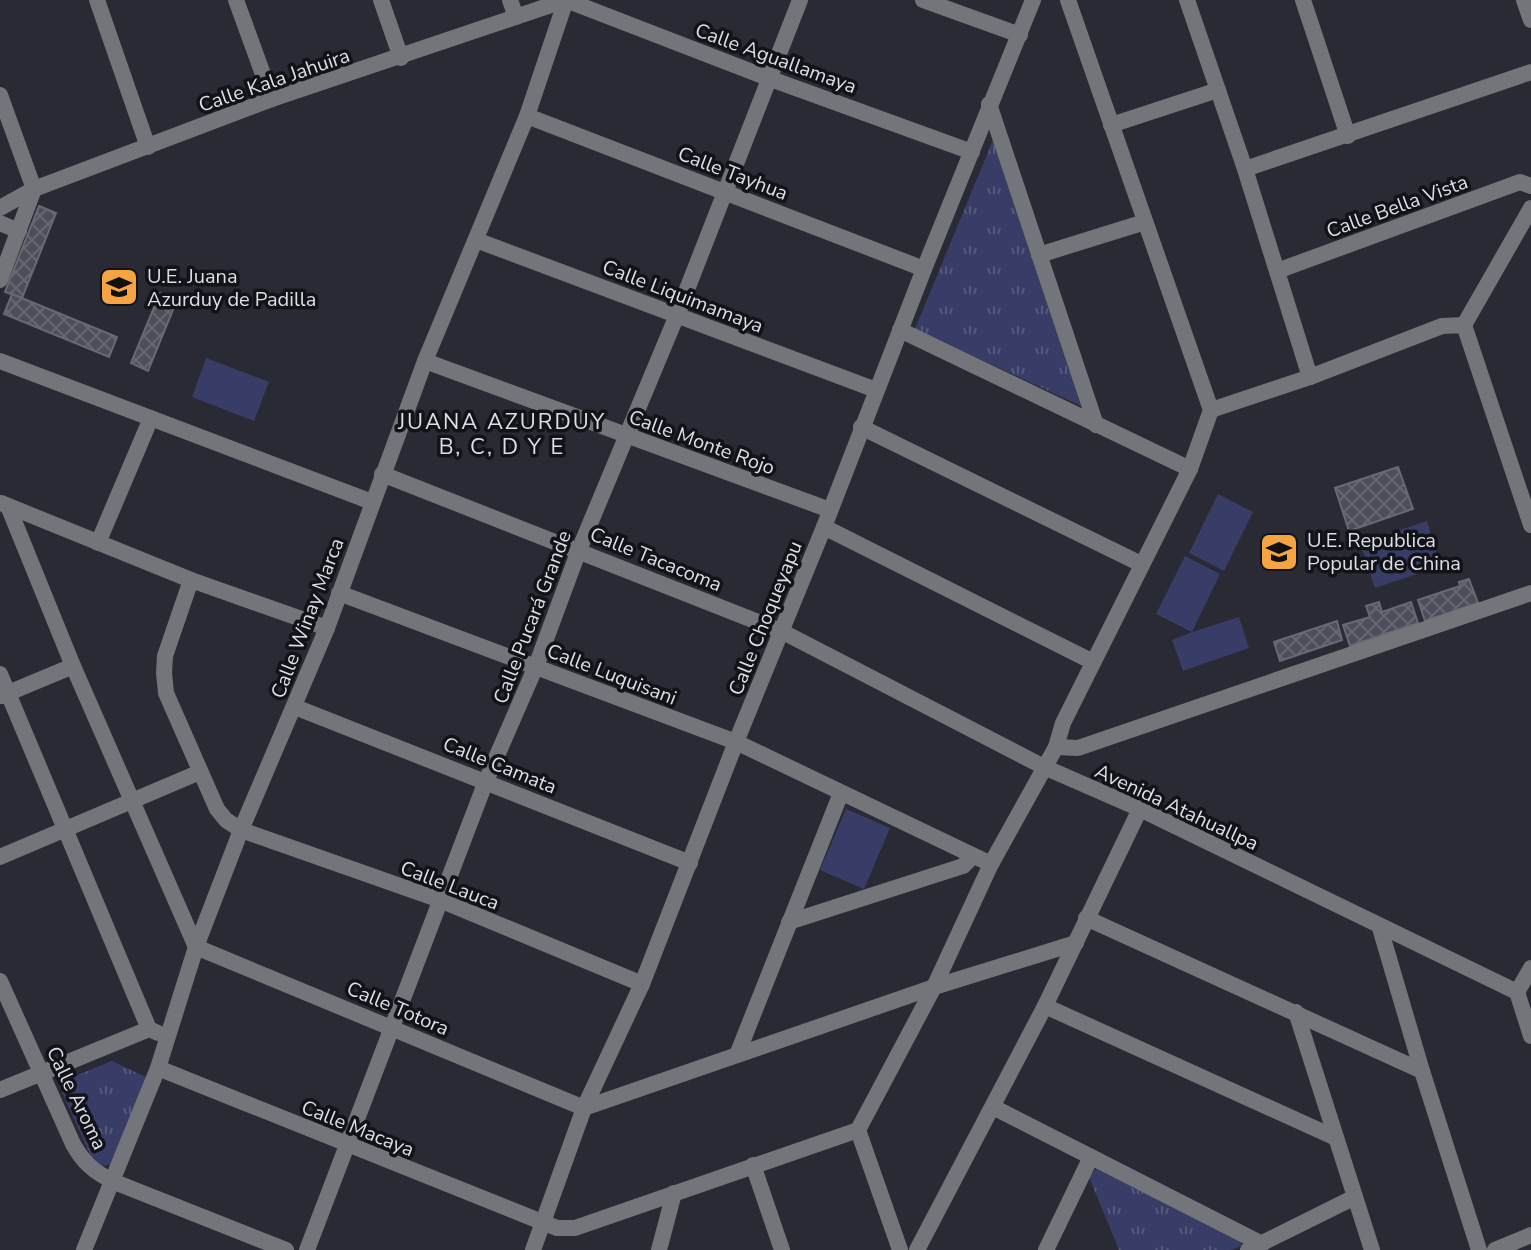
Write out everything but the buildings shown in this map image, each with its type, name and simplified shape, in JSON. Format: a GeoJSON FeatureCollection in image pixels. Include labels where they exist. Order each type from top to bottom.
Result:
{"type":"FeatureCollection","features":[{"type":"Feature","properties":{"kind":"street"},"geometry":{"type":"LineString","coordinates":[[97,0],[148,147]]}},
{"type":"Feature","properties":{"kind":"street"},"geometry":{"type":"LineString","coordinates":[[236,0],[272,99]]}},
{"type":"Feature","properties":{"kind":"street"},"geometry":{"type":"LineString","coordinates":[[381,0],[401,58]]}},
{"type":"Feature","properties":{"kind":"street"},"geometry":{"type":"LineString","coordinates":[[510,0],[516,17]]}},
{"type":"Feature","properties":{"kind":"street","name":"Calle Kala Jahuira"},"geometry":{"type":"LineString","coordinates":[[0,208],[34,189],[272,99],[566,0]]}},
{"type":"Feature","properties":{"kind":"street","name":"Calle Aguallamaya"},"geometry":{"type":"LineString","coordinates":[[566,0],[972,152]]}},
{"type":"Feature","properties":{"kind":"street","name":"Calle Winay Marca"},"geometry":{"type":"LineString","coordinates":[[84,1250],[158,1068],[196,947],[241,830],[327,628],[425,361],[527,116],[566,0]]}},
{"type":"Feature","properties":{"kind":"street","name":"Calle Pucará Grande"},"geometry":{"type":"LineString","coordinates":[[307,1250],[486,781],[536,666],[579,550],[677,315],[800,0]]}},
{"type":"Feature","properties":{"kind":"street","name":"Calle Choqueyapu"},"geometry":{"type":"LineString","coordinates":[[533,1250],[584,1108],[642,984],[989,104],[1033,0]]}},
{"type":"Feature","properties":{"kind":"street"},"geometry":{"type":"LineString","coordinates":[[900,1250],[858,1130],[934,987],[991,864],[1056,747],[1063,723],[1190,469],[1211,410],[1068,0]]}},
{"type":"Feature","properties":{"kind":"street"},"geometry":{"type":"LineString","coordinates":[[1187,0],[1245,169],[1310,377]]}},
{"type":"Feature","properties":{"kind":"street"},"geometry":{"type":"LineString","coordinates":[[1303,0],[1348,136]]}},
{"type":"Feature","properties":{"kind":"street"},"geometry":{"type":"LineString","coordinates":[[1524,0],[1531,20]]}},
{"type":"Feature","properties":{"kind":"street"},"geometry":{"type":"LineString","coordinates":[[931,1],[1020,35]]}},
{"type":"Feature","properties":{"kind":"street"},"geometry":{"type":"LineString","coordinates":[[1245,169],[1531,72]]}},
{"type":"Feature","properties":{"kind":"street"},"geometry":{"type":"LineString","coordinates":[[1111,125],[1218,90]]}},
{"type":"Feature","properties":{"kind":"street"},"geometry":{"type":"LineString","coordinates":[[0,95],[34,189],[0,280]]}},
{"type":"Feature","properties":{"kind":"street"},"geometry":{"type":"LineString","coordinates":[[989,104],[1096,425]]}},
{"type":"Feature","properties":{"kind":"street","name":"Calle Tayhua"},"geometry":{"type":"LineString","coordinates":[[527,116],[924,269]]}},
{"type":"Feature","properties":{"kind":"street","name":"Calle Bella Vista"},"geometry":{"type":"LineString","coordinates":[[1277,271],[1520,182],[1531,186]]}},
{"type":"Feature","properties":{"kind":"street"},"geometry":{"type":"LineString","coordinates":[[1531,208],[1464,325],[1531,525]]}},
{"type":"Feature","properties":{"kind":"street"},"geometry":{"type":"LineString","coordinates":[[1039,255],[1145,222]]}},
{"type":"Feature","properties":{"kind":"street"},"geometry":{"type":"LineString","coordinates":[[0,223],[19,231]]}},
{"type":"Feature","properties":{"kind":"street","name":"Calle Liquimamaya"},"geometry":{"type":"LineString","coordinates":[[476,240],[876,390]]}},
{"type":"Feature","properties":{"kind":"street"},"geometry":{"type":"LineString","coordinates":[[1211,410],[1310,377],[1442,326],[1464,325]]}},
{"type":"Feature","properties":{"kind":"street"},"geometry":{"type":"LineString","coordinates":[[900,330],[1190,469]]}},
{"type":"Feature","properties":{"kind":"street"},"geometry":{"type":"LineString","coordinates":[[0,361],[372,502]]}},
{"type":"Feature","properties":{"kind":"street","name":"Calle Monte Rojo"},"geometry":{"type":"LineString","coordinates":[[425,361],[830,510]]}},
{"type":"Feature","properties":{"kind":"street"},"geometry":{"type":"LineString","coordinates":[[98,543],[151,418]]}},
{"type":"Feature","properties":{"kind":"street"},"geometry":{"type":"LineString","coordinates":[[861,427],[1141,564]]}},
{"type":"Feature","properties":{"kind":"street","name":"Calle Tacacoma"},"geometry":{"type":"LineString","coordinates":[[382,474],[781,631]]}},
{"type":"Feature","properties":{"kind":"street"},"geometry":{"type":"LineString","coordinates":[[4,504],[191,580],[327,628]]}},
{"type":"Feature","properties":{"kind":"street"},"geometry":{"type":"LineString","coordinates":[[4,504],[196,947]]}},
{"type":"Feature","properties":{"kind":"street"},"geometry":{"type":"LineString","coordinates":[[824,527],[1093,662]]}},
{"type":"Feature","properties":{"kind":"street"},"geometry":{"type":"LineString","coordinates":[[191,580],[165,656],[166,693],[217,809],[241,830]]}},
{"type":"Feature","properties":{"kind":"street","name":"Calle Luquisani"},"geometry":{"type":"LineString","coordinates":[[339,593],[736,742],[991,864]]}},
{"type":"Feature","properties":{"kind":"street"},"geometry":{"type":"LineString","coordinates":[[1056,747],[1078,748],[1531,593]]}},
{"type":"Feature","properties":{"kind":"street","name":"Avenida Atahuallpa"},"geometry":{"type":"LineString","coordinates":[[781,631],[1044,767],[1140,809],[1517,992]]}},
{"type":"Feature","properties":{"kind":"street"},"geometry":{"type":"LineString","coordinates":[[4,694],[73,666]]}},
{"type":"Feature","properties":{"kind":"street"},"geometry":{"type":"LineString","coordinates":[[0,674],[4,694],[149,1029],[167,1037]]}},
{"type":"Feature","properties":{"kind":"street","name":"Calle Camata"},"geometry":{"type":"LineString","coordinates":[[295,707],[690,863]]}},
{"type":"Feature","properties":{"kind":"street"},"geometry":{"type":"LineString","coordinates":[[0,857],[200,772]]}},
{"type":"Feature","properties":{"kind":"street"},"geometry":{"type":"LineString","coordinates":[[737,1055],[841,793]]}},
{"type":"Feature","properties":{"kind":"street"},"geometry":{"type":"LineString","coordinates":[[917,1250],[1045,1006],[1140,809]]}},
{"type":"Feature","properties":{"kind":"street","name":"Calle Lauca"},"geometry":{"type":"LineString","coordinates":[[241,830],[440,900],[642,984]]}},
{"type":"Feature","properties":{"kind":"street"},"geometry":{"type":"LineString","coordinates":[[789,922],[963,866],[972,857]]}},
{"type":"Feature","properties":{"kind":"street"},"geometry":{"type":"LineString","coordinates":[[1086,918],[1422,1071]]}},
{"type":"Feature","properties":{"kind":"street"},"geometry":{"type":"LineString","coordinates":[[1380,928],[1479,1250]]}},
{"type":"Feature","properties":{"kind":"street"},"geometry":{"type":"LineString","coordinates":[[584,1108],[934,987],[1076,943]]}},
{"type":"Feature","properties":{"kind":"street","name":"Calle Totora"},"geometry":{"type":"LineString","coordinates":[[196,947],[584,1108]]}},
{"type":"Feature","properties":{"kind":"street"},"geometry":{"type":"LineString","coordinates":[[1531,968],[1517,992],[1531,1036]]}},
{"type":"Feature","properties":{"kind":"street","name":"Calle Aroma"},"geometry":{"type":"LineString","coordinates":[[0,981],[82,1159],[92,1170],[112,1181],[286,1250]]}},
{"type":"Feature","properties":{"kind":"street"},"geometry":{"type":"LineString","coordinates":[[1045,1006],[1336,1138]]}},
{"type":"Feature","properties":{"kind":"street"},"geometry":{"type":"LineString","coordinates":[[1296,1012],[1372,1250]]}},
{"type":"Feature","properties":{"kind":"street"},"geometry":{"type":"LineString","coordinates":[[0,1090],[149,1029]]}},
{"type":"Feature","properties":{"kind":"street","name":"Calle Macaya"},"geometry":{"type":"LineString","coordinates":[[158,1068],[557,1228],[575,1228],[858,1130]]}},
{"type":"Feature","properties":{"kind":"street"},"geometry":{"type":"LineString","coordinates":[[993,1107],[1255,1247],[1355,1197]]}},
{"type":"Feature","properties":{"kind":"street"},"geometry":{"type":"LineString","coordinates":[[1046,1250],[1091,1157]]}},
{"type":"Feature","properties":{"kind":"street"},"geometry":{"type":"LineString","coordinates":[[753,1165],[782,1250]]}},
{"type":"Feature","properties":{"kind":"street"},"geometry":{"type":"LineString","coordinates":[[659,1250],[674,1193]]}},
{"type":"Feature","properties":{"kind":"street"},"geometry":{"type":"LineString","coordinates":[[666,1232],[672,1250]]}},
{"type":"Feature","properties":{"kind":"street"},"geometry":{"type":"LineString","coordinates":[[1495,1250],[1531,1235]]}},
{"type":"Feature","properties":{"kind":"green space"},"geometry":{"type":"Polygon","coordinates":[[[993,140],[1081,406],[915,329],[993,140]]]}},
{"type":"Feature","properties":{"kind":"green space"},"geometry":{"type":"Polygon","coordinates":[[[206,358],[269,382],[254,421],[192,397],[206,358]]]}},
{"type":"Feature","properties":{"kind":"green space"},"geometry":{"type":"Polygon","coordinates":[[[1218,494],[1253,512],[1224,571],[1189,553],[1218,494]]]}},
{"type":"Feature","properties":{"kind":"green space"},"geometry":{"type":"Polygon","coordinates":[[[1427,521],[1441,566],[1375,588],[1360,543],[1427,521]]]}},
{"type":"Feature","properties":{"kind":"green space"},"geometry":{"type":"Polygon","coordinates":[[[1185,556],[1220,574],[1192,632],[1156,614],[1185,556]]]}},
{"type":"Feature","properties":{"kind":"green space"},"geometry":{"type":"Polygon","coordinates":[[[1239,617],[1249,648],[1183,671],[1172,640],[1239,617]]]}},
{"type":"Feature","properties":{"kind":"green space"},"geometry":{"type":"Polygon","coordinates":[[[846,809],[890,828],[864,889],[820,870],[846,809]]]}},
{"type":"Feature","properties":{"kind":"green space"},"geometry":{"type":"Polygon","coordinates":[[[112,1061],[148,1078],[111,1164],[103,1166],[92,1159],[58,1083],[112,1061]]]}},
{"type":"Feature","properties":{"kind":"green space"},"geometry":{"type":"Polygon","coordinates":[[[1096,1169],[1241,1240],[1241,1246],[1231,1250],[1119,1250],[1089,1177],[1096,1169]]]}},
{"type":"Feature","properties":{"kind":"place","name":"U.E. Juana Azurduy de Padilla"},"geometry":{"type":"Point","coordinates":[119,287]}},
{"type":"Feature","properties":{"kind":"place","name":"U.E. Republica Popular de China"},"geometry":{"type":"Point","coordinates":[1279,552]}},
{"type":"Feature","properties":{"kind":"district","name":"JUANA AZURDUY B, C, D Y E"},"geometry":{"type":"Point","coordinates":[502,434]}}]}
